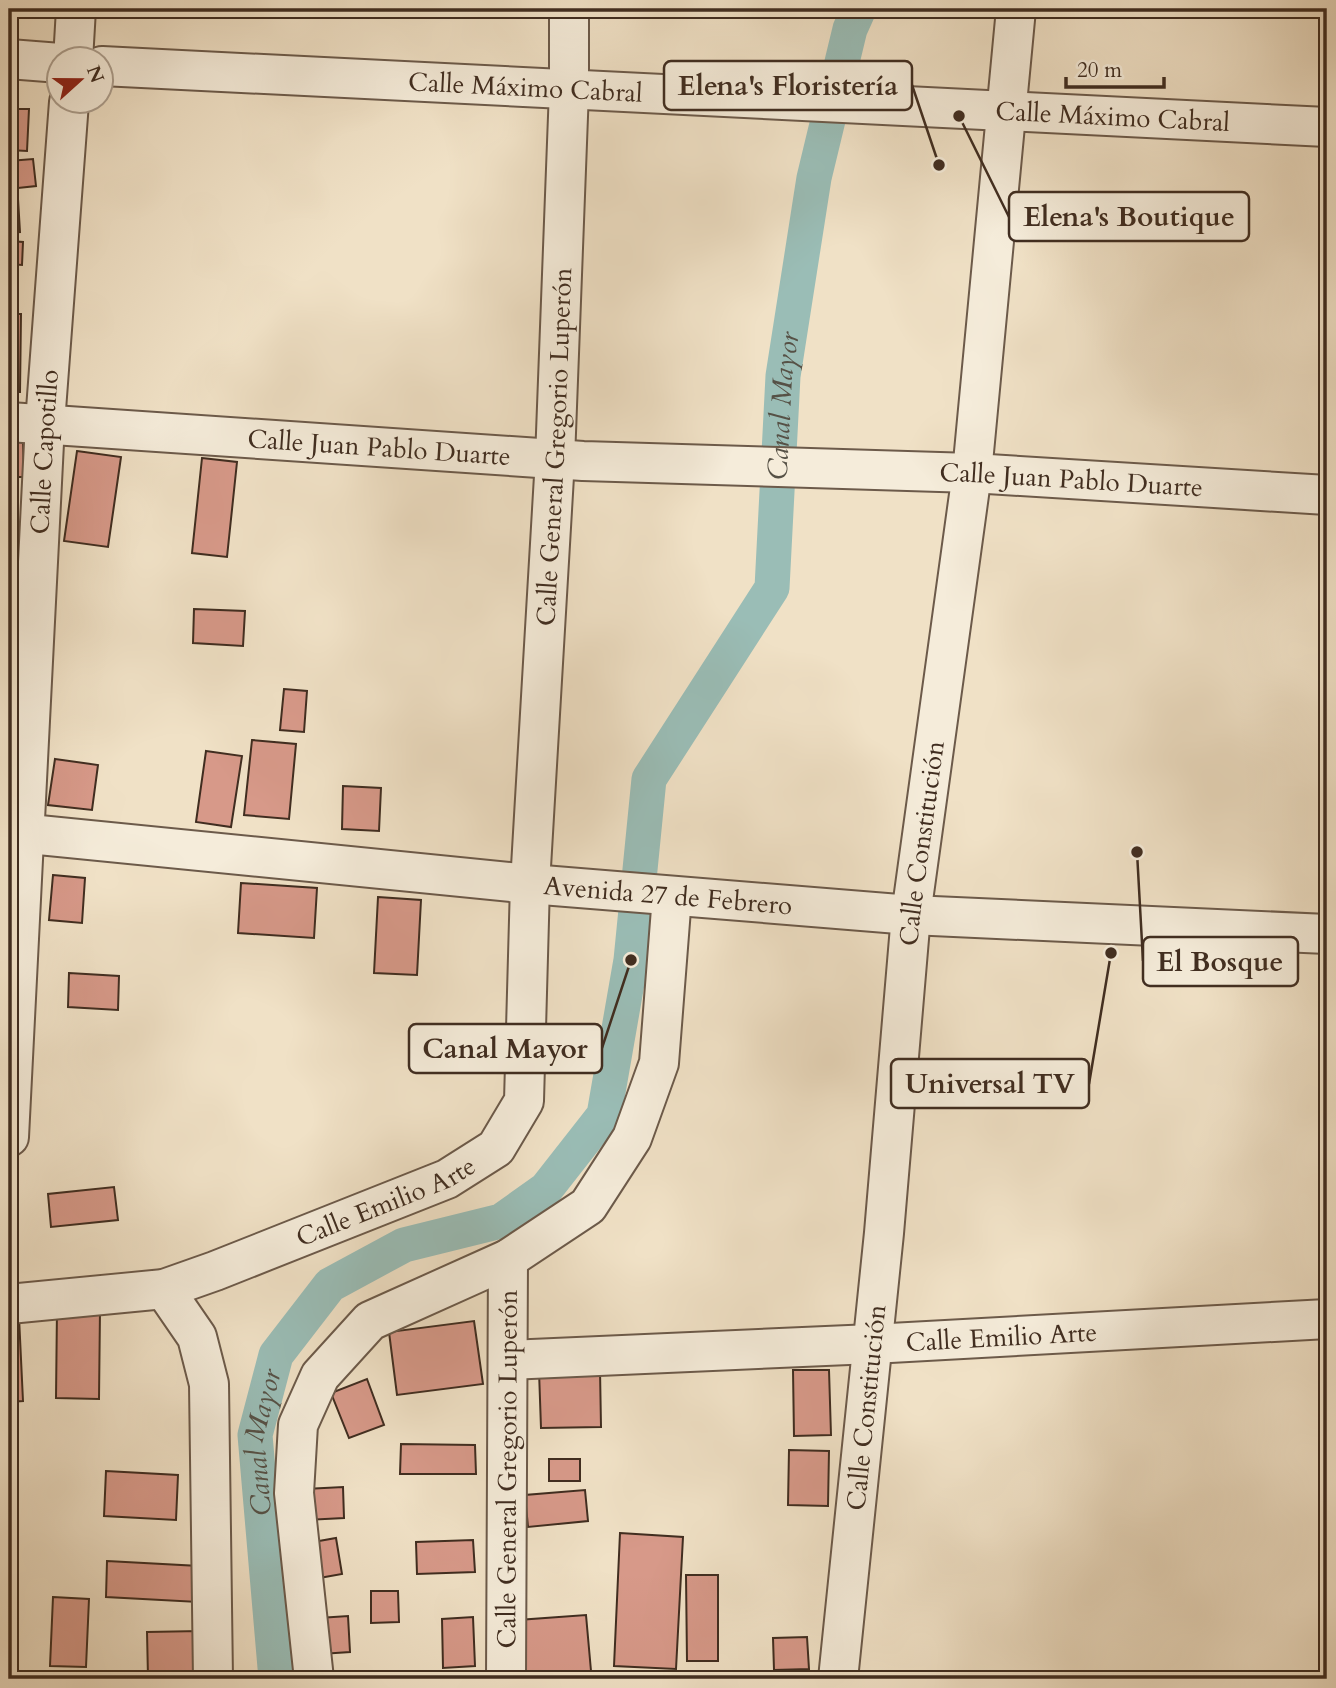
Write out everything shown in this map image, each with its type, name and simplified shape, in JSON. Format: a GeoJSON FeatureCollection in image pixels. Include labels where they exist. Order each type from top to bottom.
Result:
{"type":"FeatureCollection","features":[{"type":"Feature","properties":{"kind":"street"},"geometry":{"type":"LineString","coordinates":[[73,46],[76,9]]}},
{"type":"Feature","properties":{"kind":"street","name":"Calle General Gregorio Luperón"},"geometry":{"type":"LineString","coordinates":[[530,884],[555,459],[569,90],[569,9]]}},
{"type":"Feature","properties":{"kind":"street","name":"Calle Constitución"},"geometry":{"type":"LineString","coordinates":[[838,1679],[911,915],[972,473],[1016,9]]}},
{"type":"Feature","properties":{"kind":"street"},"geometry":{"type":"LineString","coordinates":[[9,59],[46,62]]}},
{"type":"Feature","properties":{"kind":"street","name":"Calle Máximo Cabral"},"geometry":{"type":"LineString","coordinates":[[116,67],[1327,127]]}},
{"type":"Feature","properties":{"kind":"street","name":"Calle Capotillo"},"geometry":{"type":"LineString","coordinates":[[9,1137],[27,423],[67,116]]}},
{"type":"Feature","properties":{"kind":"street","name":"Calle Juan Pablo Duarte"},"geometry":{"type":"LineString","coordinates":[[27,423],[555,459],[972,473],[1327,495]]}},
{"type":"Feature","properties":{"kind":"street","name":"Avenida 27 de Febrero"},"geometry":{"type":"LineString","coordinates":[[17,832],[530,884],[911,915],[1327,934]]}},
{"type":"Feature","properties":{"kind":"street","name":"Calle Emilio Arte"},"geometry":{"type":"LineString","coordinates":[[9,1304],[164,1289],[447,1178],[496,1148],[524,1101],[530,884]]}},
{"type":"Feature","properties":{"kind":"street"},"geometry":{"type":"LineString","coordinates":[[314,1679],[294,1493],[298,1425],[320,1376],[370,1321],[508,1259],[588,1206],[632,1138],[659,1063],[667,895]]}},
{"type":"Feature","properties":{"kind":"street","name":"Calle General Gregorio Luperón"},"geometry":{"type":"LineString","coordinates":[[506,1679],[508,1259]]}},
{"type":"Feature","properties":{"kind":"street"},"geometry":{"type":"LineString","coordinates":[[164,1289],[197,1337],[209,1384],[213,1679]]}},
{"type":"Feature","properties":{"kind":"street","name":"Calle Emilio Arte"},"geometry":{"type":"LineString","coordinates":[[508,1360],[872,1344],[1327,1319]]}},
{"type":"Feature","properties":{"kind":"building"},"geometry":{"type":"Polygon","coordinates":[[[194,9],[194,16],[146,11],[194,9]]]}},
{"type":"Feature","properties":{"kind":"building"},"geometry":{"type":"Polygon","coordinates":[[[9,109],[29,109],[27,151],[9,150],[9,109]]]}},
{"type":"Feature","properties":{"kind":"building"},"geometry":{"type":"Polygon","coordinates":[[[33,159],[36,186],[9,189],[9,161],[33,159]]]}},
{"type":"Feature","properties":{"kind":"building"},"geometry":{"type":"Polygon","coordinates":[[[9,199],[18,199],[20,232],[9,233],[9,199]]]}},
{"type":"Feature","properties":{"kind":"building"},"geometry":{"type":"Polygon","coordinates":[[[9,241],[23,242],[22,265],[9,264],[9,241]]]}},
{"type":"Feature","properties":{"kind":"building"},"geometry":{"type":"Polygon","coordinates":[[[9,314],[21,314],[20,392],[9,392],[9,314]]]}},
{"type":"Feature","properties":{"kind":"building"},"geometry":{"type":"Polygon","coordinates":[[[9,440],[23,440],[24,477],[9,477],[9,440]]]}},
{"type":"Feature","properties":{"kind":"building"},"geometry":{"type":"Polygon","coordinates":[[[77,451],[121,457],[108,547],[64,541],[77,451]]]}},
{"type":"Feature","properties":{"kind":"building"},"geometry":{"type":"Polygon","coordinates":[[[202,458],[237,462],[227,557],[192,553],[202,458]]]}},
{"type":"Feature","properties":{"kind":"building"},"geometry":{"type":"Polygon","coordinates":[[[194,609],[245,611],[243,646],[193,643],[194,609]]]}},
{"type":"Feature","properties":{"kind":"building"},"geometry":{"type":"Polygon","coordinates":[[[284,689],[307,691],[304,732],[280,730],[284,689]]]}},
{"type":"Feature","properties":{"kind":"building"},"geometry":{"type":"Polygon","coordinates":[[[252,740],[296,744],[289,819],[244,815],[252,740]]]}},
{"type":"Feature","properties":{"kind":"building"},"geometry":{"type":"Polygon","coordinates":[[[206,751],[242,756],[231,827],[196,822],[206,751]]]}},
{"type":"Feature","properties":{"kind":"building"},"geometry":{"type":"Polygon","coordinates":[[[55,759],[98,765],[92,810],[48,805],[55,759]]]}},
{"type":"Feature","properties":{"kind":"building"},"geometry":{"type":"Polygon","coordinates":[[[343,786],[381,788],[379,831],[342,829],[343,786]]]}},
{"type":"Feature","properties":{"kind":"building"},"geometry":{"type":"Polygon","coordinates":[[[53,875],[85,878],[82,923],[49,920],[53,875]]]}},
{"type":"Feature","properties":{"kind":"building"},"geometry":{"type":"Polygon","coordinates":[[[241,883],[317,888],[314,938],[238,933],[241,883]]]}},
{"type":"Feature","properties":{"kind":"building"},"geometry":{"type":"Polygon","coordinates":[[[378,897],[421,900],[417,975],[374,973],[378,897]]]}},
{"type":"Feature","properties":{"kind":"building"},"geometry":{"type":"Polygon","coordinates":[[[69,973],[119,976],[118,1010],[68,1007],[69,973]]]}},
{"type":"Feature","properties":{"kind":"building"},"geometry":{"type":"Polygon","coordinates":[[[114,1187],[118,1220],[51,1227],[48,1194],[114,1187]]]}},
{"type":"Feature","properties":{"kind":"building"},"geometry":{"type":"Polygon","coordinates":[[[57,1309],[100,1310],[99,1399],[56,1398],[57,1309]]]}},
{"type":"Feature","properties":{"kind":"building"},"geometry":{"type":"Polygon","coordinates":[[[9,1317],[19,1317],[23,1401],[9,1402],[9,1317]]]}},
{"type":"Feature","properties":{"kind":"building"},"geometry":{"type":"Polygon","coordinates":[[[474,1321],[483,1384],[397,1395],[389,1332],[474,1321]]]}},
{"type":"Feature","properties":{"kind":"building"},"geometry":{"type":"Polygon","coordinates":[[[600,1370],[601,1427],[541,1428],[539,1371],[600,1370]]]}},
{"type":"Feature","properties":{"kind":"building"},"geometry":{"type":"Polygon","coordinates":[[[793,1370],[829,1370],[831,1435],[794,1436],[793,1370]]]}},
{"type":"Feature","properties":{"kind":"building"},"geometry":{"type":"Polygon","coordinates":[[[367,1379],[384,1425],[349,1438],[331,1393],[367,1379]]]}},
{"type":"Feature","properties":{"kind":"building"},"geometry":{"type":"Polygon","coordinates":[[[401,1444],[475,1445],[476,1474],[400,1474],[401,1444]]]}},
{"type":"Feature","properties":{"kind":"building"},"geometry":{"type":"Polygon","coordinates":[[[789,1450],[829,1451],[828,1506],[788,1505],[789,1450]]]}},
{"type":"Feature","properties":{"kind":"building"},"geometry":{"type":"Polygon","coordinates":[[[549,1459],[580,1459],[580,1481],[549,1481],[549,1459]]]}},
{"type":"Feature","properties":{"kind":"building"},"geometry":{"type":"Polygon","coordinates":[[[106,1471],[178,1475],[176,1520],[104,1516],[106,1471]]]}},
{"type":"Feature","properties":{"kind":"building"},"geometry":{"type":"Polygon","coordinates":[[[343,1487],[344,1518],[306,1520],[305,1489],[343,1487]]]}},
{"type":"Feature","properties":{"kind":"building"},"geometry":{"type":"Polygon","coordinates":[[[585,1490],[588,1521],[528,1527],[525,1495],[585,1490]]]}},
{"type":"Feature","properties":{"kind":"building"},"geometry":{"type":"Polygon","coordinates":[[[620,1533],[683,1537],[676,1669],[614,1666],[620,1533]]]}},
{"type":"Feature","properties":{"kind":"building"},"geometry":{"type":"Polygon","coordinates":[[[336,1538],[342,1574],[308,1580],[302,1544],[336,1538]]]}},
{"type":"Feature","properties":{"kind":"building"},"geometry":{"type":"Polygon","coordinates":[[[473,1540],[475,1572],[417,1574],[416,1542],[473,1540]]]}},
{"type":"Feature","properties":{"kind":"building"},"geometry":{"type":"Polygon","coordinates":[[[107,1561],[199,1566],[198,1602],[106,1597],[107,1561]]]}},
{"type":"Feature","properties":{"kind":"building"},"geometry":{"type":"Polygon","coordinates":[[[686,1575],[718,1575],[718,1661],[687,1661],[686,1575]]]}},
{"type":"Feature","properties":{"kind":"building"},"geometry":{"type":"Polygon","coordinates":[[[371,1591],[398,1591],[399,1622],[371,1623],[371,1591]]]}},
{"type":"Feature","properties":{"kind":"building"},"geometry":{"type":"Polygon","coordinates":[[[53,1597],[89,1599],[86,1667],[50,1666],[53,1597]]]}},
{"type":"Feature","properties":{"kind":"building"},"geometry":{"type":"Polygon","coordinates":[[[586,1615],[591,1671],[523,1676],[518,1620],[586,1615]]]}},
{"type":"Feature","properties":{"kind":"building"},"geometry":{"type":"Polygon","coordinates":[[[348,1616],[350,1652],[321,1654],[319,1618],[348,1616]]]}},
{"type":"Feature","properties":{"kind":"building"},"geometry":{"type":"Polygon","coordinates":[[[473,1617],[475,1666],[443,1668],[442,1619],[473,1617]]]}},
{"type":"Feature","properties":{"kind":"building"},"geometry":{"type":"Polygon","coordinates":[[[200,1631],[201,1676],[148,1677],[147,1632],[200,1631]]]}},
{"type":"Feature","properties":{"kind":"building"},"geometry":{"type":"Polygon","coordinates":[[[807,1637],[809,1669],[774,1670],[773,1638],[807,1637]]]}},
{"type":"Feature","properties":{"kind":"waterway","name":"Canal Mayor"},"geometry":{"type":"LineString","coordinates":[[276,1679],[255,1435],[276,1355],[330,1285],[404,1245],[501,1221],[546,1189],[604,1115],[631,960],[649,779],[772,588],[783,376],[814,178],[850,29],[859,9]]}},
{"type":"Feature","properties":{"kind":"place","name":"Elena's Boutique"},"geometry":{"type":"Point","coordinates":[959,116]}},
{"type":"Feature","properties":{"kind":"place","name":"Elena's Floristería"},"geometry":{"type":"Point","coordinates":[939,165]}},
{"type":"Feature","properties":{"kind":"place","name":"El Bosque"},"geometry":{"type":"Point","coordinates":[1137,852]}},
{"type":"Feature","properties":{"kind":"place","name":"Universal TV"},"geometry":{"type":"Point","coordinates":[1111,953]}},
{"type":"Feature","properties":{"kind":"place","name":"Canal Mayor"},"geometry":{"type":"Point","coordinates":[631,960]}}]}
